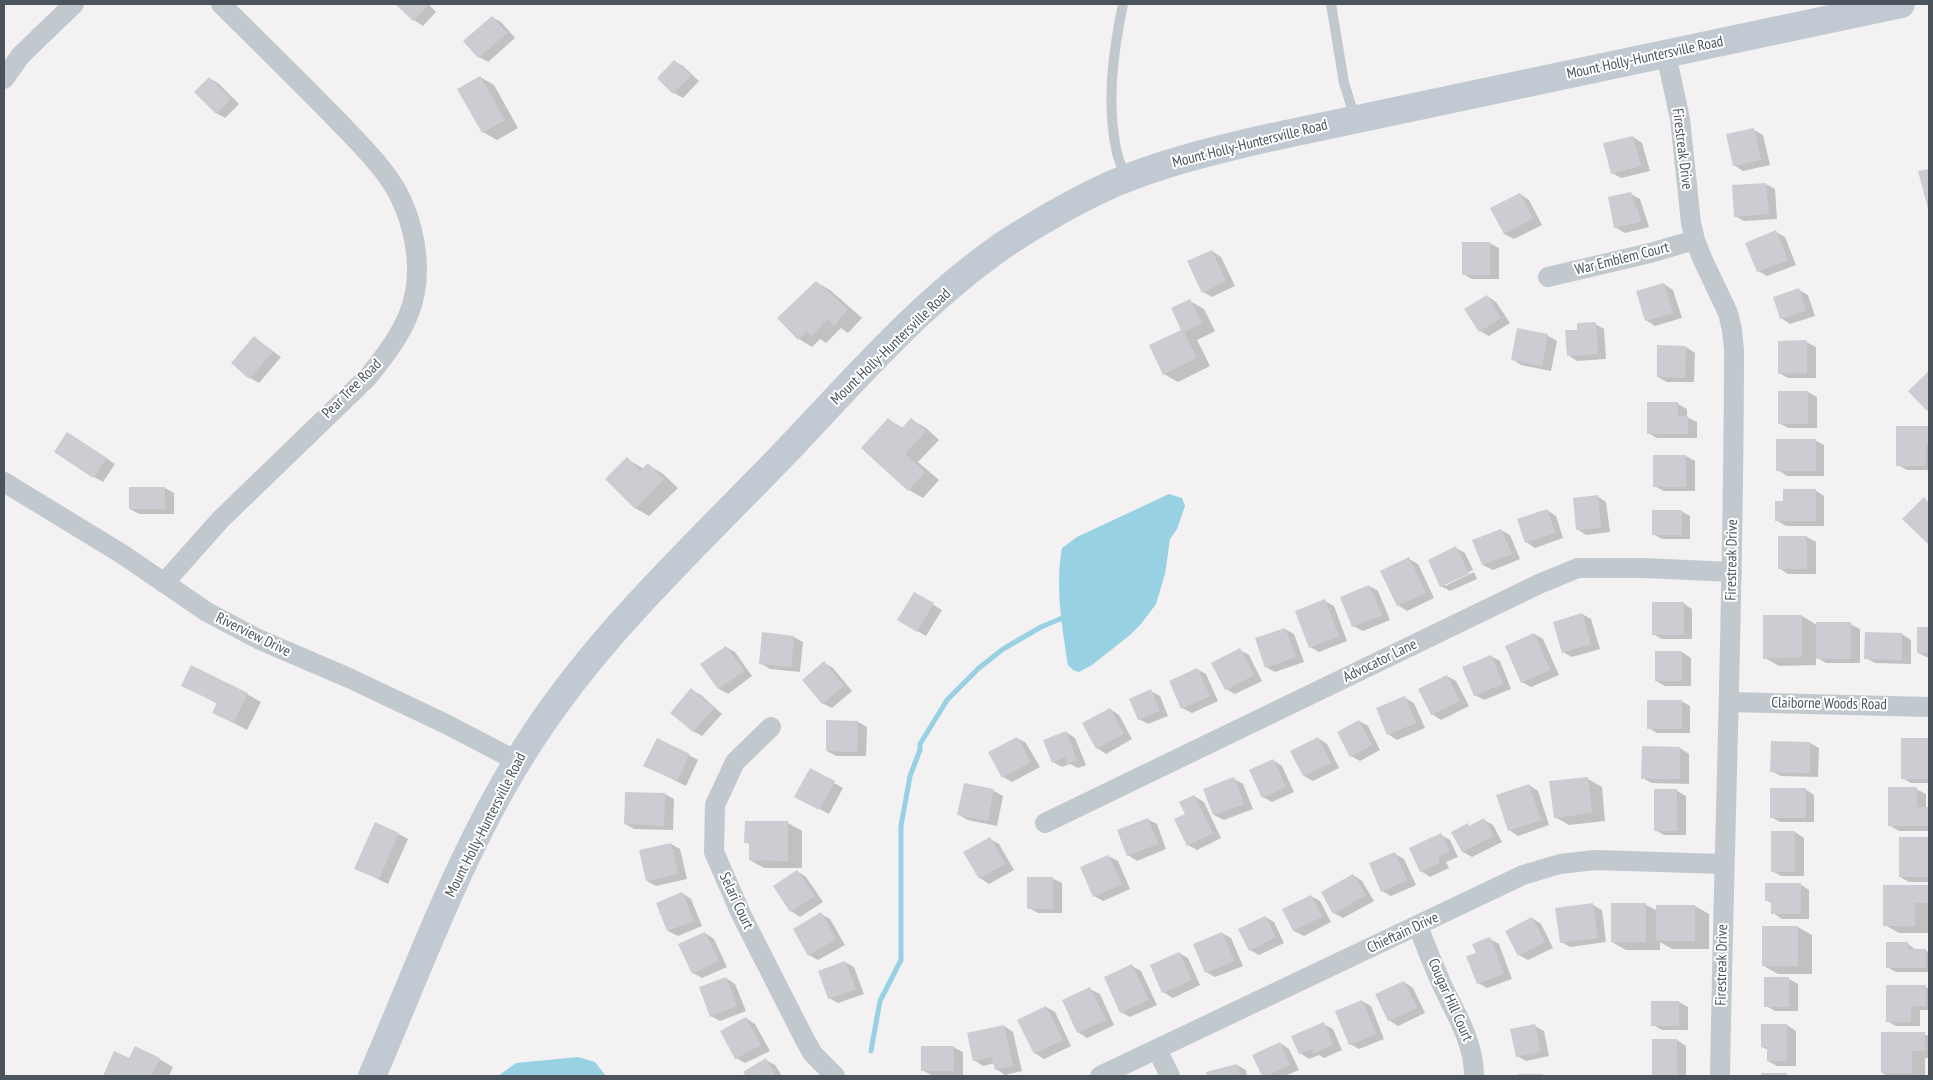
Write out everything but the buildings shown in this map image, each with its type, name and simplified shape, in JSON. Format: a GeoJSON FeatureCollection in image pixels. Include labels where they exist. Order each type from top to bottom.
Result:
{"type":"FeatureCollection","features":[{"type":"Feature","properties":{"kind":"main road","name":"Mount Holly-Huntersville Road"},"geometry":{"type":"LineString","coordinates":[[372,1076],[468,855],[517,762],[580,671],[616,629],[899,334],[942,295],[1014,238],[1077,201],[1127,179],[1207,152],[1901,4]]}},
{"type":"Feature","properties":{"kind":"street"},"geometry":{"type":"LineString","coordinates":[[4,79],[21,55],[74,4]]}},
{"type":"Feature","properties":{"kind":"street","name":"Pear Tree Road"},"geometry":{"type":"LineString","coordinates":[[164,583],[221,519],[368,377],[385,356],[403,327],[415,291],[415,246],[411,228],[399,195],[384,172],[290,71],[220,4]]}},
{"type":"Feature","properties":{"kind":"street","name":"Firestreak Drive"},"geometry":{"type":"LineString","coordinates":[[1666,54],[1680,119],[1689,206],[1695,240],[1728,312],[1732,330],[1734,441],[1732,572],[1723,864],[1720,1076]]}},
{"type":"Feature","properties":{"kind":"street","name":"War Emblem Court"},"geometry":{"type":"LineString","coordinates":[[1548,277],[1650,253],[1695,240]]}},
{"type":"Feature","properties":{"kind":"street","name":"Riverview Drive"},"geometry":{"type":"LineString","coordinates":[[4,482],[114,549],[207,612],[258,640],[349,678],[446,724],[517,762]]}},
{"type":"Feature","properties":{"kind":"street","name":"Advocator Lane"},"geometry":{"type":"LineString","coordinates":[[1045,823],[1539,584],[1578,568],[1644,568],[1732,572]]}},
{"type":"Feature","properties":{"kind":"street","name":"Claiborne Woods Road"},"geometry":{"type":"LineString","coordinates":[[1729,702],[1929,707]]}},
{"type":"Feature","properties":{"kind":"street","name":"Selari Court"},"geometry":{"type":"LineString","coordinates":[[772,727],[735,762],[715,804],[714,852],[741,914],[805,1040],[813,1054],[832,1075]]}},
{"type":"Feature","properties":{"kind":"street","name":"Chieftain Drive"},"geometry":{"type":"LineString","coordinates":[[1100,1076],[1523,875],[1560,864],[1595,860],[1723,864]]}},
{"type":"Feature","properties":{"kind":"street","name":"Cougar Hill Court"},"geometry":{"type":"LineString","coordinates":[[1418,926],[1443,986],[1464,1027],[1471,1049],[1474,1076]]}},
{"type":"Feature","properties":{"kind":"street"},"geometry":{"type":"LineString","coordinates":[[1157,1049],[1170,1076]]}},
{"type":"Feature","properties":{"kind":"lane"},"geometry":{"type":"LineString","coordinates":[[1123,4],[1111,79],[1112,111],[1117,153],[1127,179]]}},
{"type":"Feature","properties":{"kind":"lane"},"geometry":{"type":"LineString","coordinates":[[1331,4],[1344,83],[1355,119]]}},
{"type":"Feature","properties":{"kind":"water"},"geometry":{"type":"Polygon","coordinates":[[[1169,494],[1182,498],[1185,506],[1177,529],[1170,539],[1165,574],[1156,604],[1130,635],[1092,665],[1079,672],[1073,670],[1068,665],[1060,606],[1059,577],[1062,548],[1077,537],[1169,494]]]}},
{"type":"Feature","properties":{"kind":"water"},"geometry":{"type":"Polygon","coordinates":[[[578,1057],[595,1062],[606,1076],[498,1076],[516,1063],[578,1057]]]}},
{"type":"Feature","properties":{"kind":"waterway"},"geometry":{"type":"LineString","coordinates":[[871,1051],[880,1001],[901,960],[901,826],[910,776],[920,750],[920,744],[947,700],[979,668],[1003,649],[1041,627],[1067,616]]}}]}
